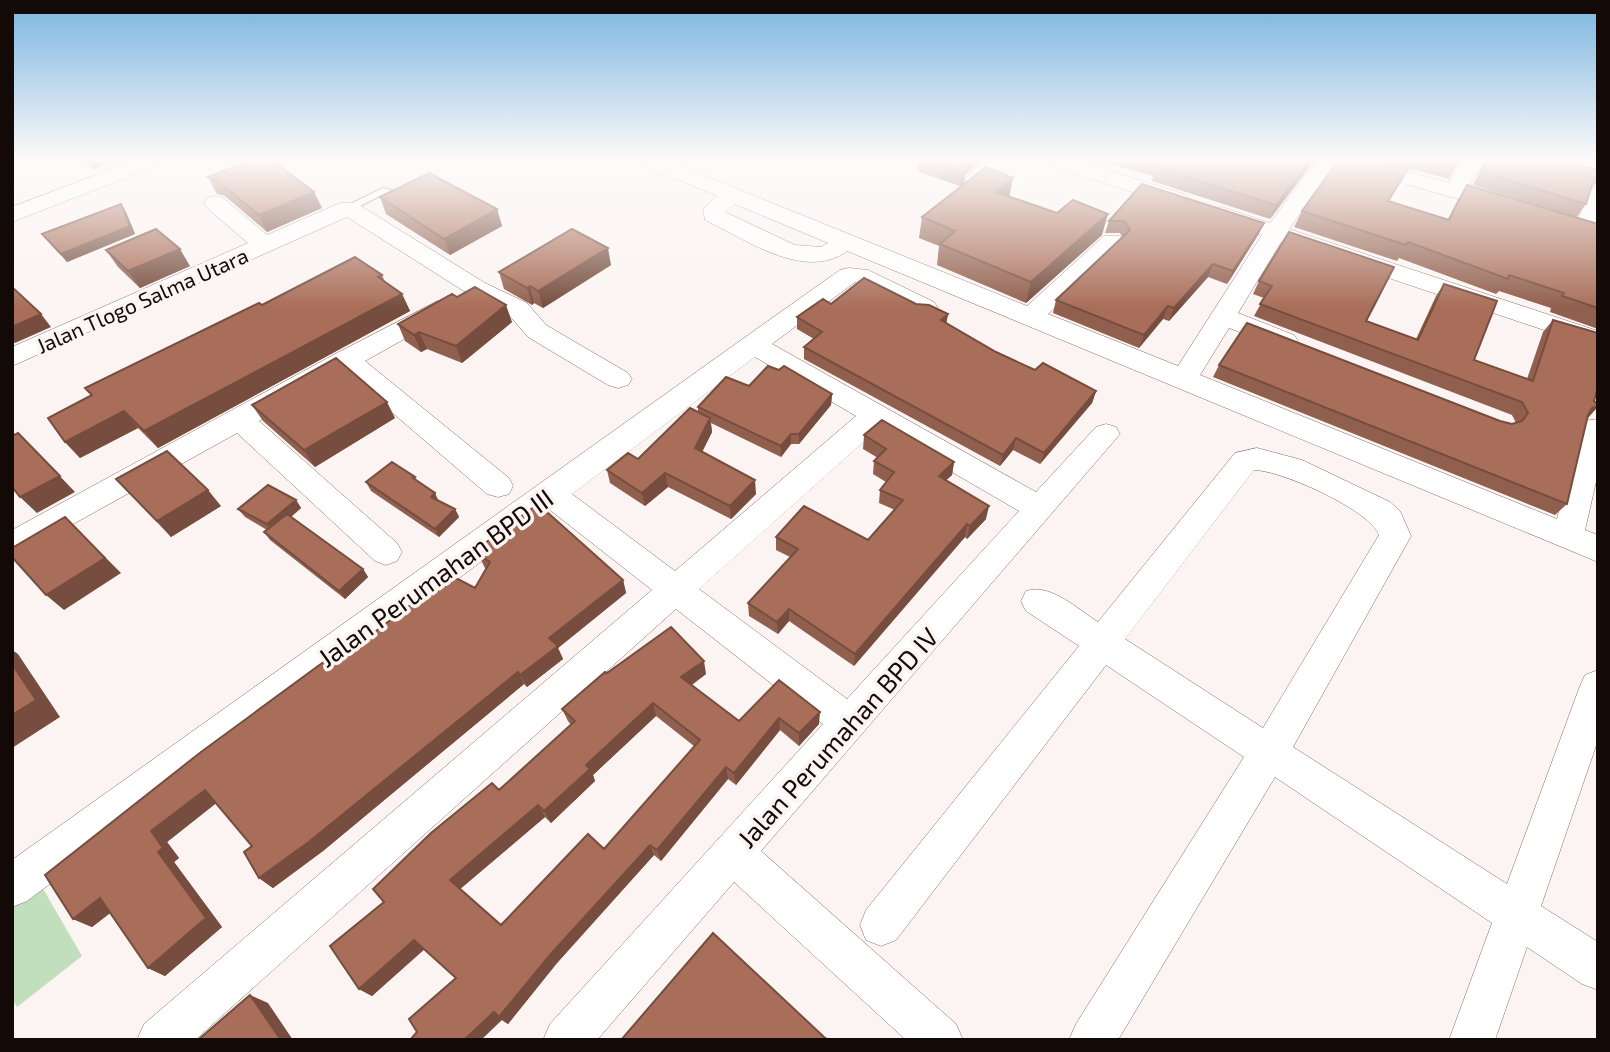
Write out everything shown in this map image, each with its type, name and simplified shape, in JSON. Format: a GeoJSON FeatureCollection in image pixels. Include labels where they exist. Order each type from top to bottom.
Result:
{"type":"FeatureCollection","features":[{"type":"Feature","properties":{"kind":"street"},"geometry":{"type":"LineString","coordinates":[[223,210],[264,246]]}},
{"type":"Feature","properties":{"kind":"street","name":"Jalan Tlogo Salma Utara"},"geometry":{"type":"LineString","coordinates":[[12,357],[343,210]]}},
{"type":"Feature","properties":{"kind":"street"},"geometry":{"type":"LineString","coordinates":[[351,210],[475,288],[518,309],[545,336],[618,379]]}},
{"type":"Feature","properties":{"kind":"street"},"geometry":{"type":"LineString","coordinates":[[715,210],[712,213],[715,218],[790,252],[814,256],[839,245],[1030,317],[1598,549]]}},
{"type":"Feature","properties":{"kind":"street"},"geometry":{"type":"LineString","coordinates":[[1211,210],[1598,340]]}},
{"type":"Feature","properties":{"kind":"street"},"geometry":{"type":"LineString","coordinates":[[1184,379],[1291,210]]}},
{"type":"Feature","properties":{"kind":"street"},"geometry":{"type":"LineString","coordinates":[[1560,224],[1592,234],[1595,210]]}},
{"type":"Feature","properties":{"kind":"street"},"geometry":{"type":"LineString","coordinates":[[1030,317],[1112,241]]}},
{"type":"Feature","properties":{"kind":"street","name":"Jalan Perumahan BPD III"},"geometry":{"type":"LineString","coordinates":[[12,886],[849,275],[859,275],[925,308]]}},
{"type":"Feature","properties":{"kind":"street"},"geometry":{"type":"LineString","coordinates":[[12,545],[475,288]]}},
{"type":"Feature","properties":{"kind":"street"},"geometry":{"type":"LineString","coordinates":[[1224,317],[1312,351]]}},
{"type":"Feature","properties":{"kind":"street"},"geometry":{"type":"LineString","coordinates":[[753,344],[1040,509]]}},
{"type":"Feature","properties":{"kind":"street"},"geometry":{"type":"LineString","coordinates":[[346,359],[498,485]]}},
{"type":"Feature","properties":{"kind":"street"},"geometry":{"type":"LineString","coordinates":[[160,1040],[876,415]]}},
{"type":"Feature","properties":{"kind":"street"},"geometry":{"type":"LineString","coordinates":[[239,419],[386,552]]}},
{"type":"Feature","properties":{"kind":"street"},"geometry":{"type":"LineString","coordinates":[[1568,537],[1593,428]]}},
{"type":"Feature","properties":{"kind":"street","name":"Jalan Perumahan BPD IV"},"geometry":{"type":"LineString","coordinates":[[566,1040],[1106,434]]}},
{"type":"Feature","properties":{"kind":"street"},"geometry":{"type":"LineString","coordinates":[[881,925],[1105,644],[1248,459],[1280,463],[1379,510],[1389,520],[1395,536],[1269,752],[1092,1040]]}},
{"type":"Feature","properties":{"kind":"street"},"geometry":{"type":"LineString","coordinates":[[549,493],[850,723]]}},
{"type":"Feature","properties":{"kind":"street"},"geometry":{"type":"LineString","coordinates":[[1038,601],[1598,968]]}},
{"type":"Feature","properties":{"kind":"street"},"geometry":{"type":"LineString","coordinates":[[1472,1040],[1598,686]]}},
{"type":"Feature","properties":{"kind":"street"},"geometry":{"type":"LineString","coordinates":[[733,853],[940,1040]]}},
{"type":"Feature","properties":{"kind":"green space"},"geometry":{"type":"Polygon","coordinates":[[[39,882],[82,956],[17,1007],[12,998],[12,902],[39,882]]]}},
{"type":"Feature","properties":{"kind":"building"},"geometry":{"type":"Polygon","coordinates":[[[105,210],[123,210],[130,226],[61,254],[42,234],[105,210]]]}},
{"type":"Feature","properties":{"kind":"building"},"geometry":{"type":"Polygon","coordinates":[[[253,210],[271,210],[259,215],[253,210]]]}},
{"type":"Feature","properties":{"kind":"building"},"geometry":{"type":"Polygon","coordinates":[[[400,210],[495,210],[444,239],[400,210]]]}},
{"type":"Feature","properties":{"kind":"building"},"geometry":{"type":"Polygon","coordinates":[[[931,210],[1049,210],[1057,213],[1061,210],[1098,210],[1108,214],[1031,282],[940,244],[955,231],[922,217],[931,210]]]}},
{"type":"Feature","properties":{"kind":"building"},"geometry":{"type":"Polygon","coordinates":[[[1119,210],[1224,210],[1264,223],[1233,271],[1213,264],[1174,308],[1168,306],[1144,335],[1056,300],[1130,230],[1124,221],[1109,221],[1119,210]]]}},
{"type":"Feature","properties":{"kind":"building"},"geometry":{"type":"Polygon","coordinates":[[[1417,210],[1449,220],[1454,210],[1551,210],[1598,224],[1598,308],[1562,296],[1564,293],[1509,275],[1508,279],[1408,242],[1406,245],[1302,211],[1417,210]]]}},
{"type":"Feature","properties":{"kind":"building"},"geometry":{"type":"Polygon","coordinates":[[[156,229],[180,249],[128,271],[106,250],[156,229]]]}},
{"type":"Feature","properties":{"kind":"building"},"geometry":{"type":"Polygon","coordinates":[[[572,229],[608,248],[538,291],[530,286],[527,288],[499,272],[572,229]]]}},
{"type":"Feature","properties":{"kind":"building"},"geometry":{"type":"Polygon","coordinates":[[[1289,232],[1394,267],[1366,321],[1418,340],[1444,284],[1497,301],[1474,360],[1533,381],[1553,320],[1598,333],[1598,387],[1594,401],[1598,406],[1592,408],[1588,415],[1567,504],[1219,365],[1247,323],[1500,421],[1512,424],[1522,421],[1528,413],[1522,402],[1260,304],[1272,286],[1259,281],[1289,232]]]}},
{"type":"Feature","properties":{"kind":"building"},"geometry":{"type":"Polygon","coordinates":[[[355,257],[382,275],[378,277],[402,294],[144,431],[124,411],[65,442],[48,418],[92,395],[85,388],[259,303],[262,305],[355,257]]]}},
{"type":"Feature","properties":{"kind":"building"},"geometry":{"type":"Polygon","coordinates":[[[864,278],[916,304],[929,305],[948,314],[941,320],[996,352],[1035,370],[1043,363],[1096,391],[1044,453],[1016,438],[1003,455],[804,347],[822,332],[797,317],[823,299],[831,304],[864,278]]]}},
{"type":"Feature","properties":{"kind":"building"},"geometry":{"type":"Polygon","coordinates":[[[12,287],[41,314],[12,327],[12,287]]]}},
{"type":"Feature","properties":{"kind":"building"},"geometry":{"type":"Polygon","coordinates":[[[475,287],[506,305],[456,346],[419,332],[414,335],[398,324],[452,294],[457,297],[475,287]]]}},
{"type":"Feature","properties":{"kind":"building"},"geometry":{"type":"Polygon","coordinates":[[[336,358],[387,402],[304,450],[252,405],[336,358]]]}},
{"type":"Feature","properties":{"kind":"building"},"geometry":{"type":"Polygon","coordinates":[[[768,366],[779,370],[784,366],[832,394],[799,434],[791,434],[781,446],[698,407],[726,377],[749,386],[768,366]]]}},
{"type":"Feature","properties":{"kind":"building"},"geometry":{"type":"Polygon","coordinates":[[[690,408],[710,418],[695,448],[755,480],[730,506],[665,473],[642,493],[607,470],[628,453],[638,459],[690,408]]]}},
{"type":"Feature","properties":{"kind":"building"},"geometry":{"type":"Polygon","coordinates":[[[882,420],[954,462],[939,476],[989,506],[970,526],[967,524],[855,654],[789,609],[777,622],[748,603],[798,549],[776,537],[804,506],[868,540],[903,500],[880,490],[894,472],[874,461],[886,449],[864,435],[882,420]]]}},
{"type":"Feature","properties":{"kind":"building"},"geometry":{"type":"Polygon","coordinates":[[[18,433],[60,476],[20,497],[12,487],[12,436],[18,433]]]}},
{"type":"Feature","properties":{"kind":"building"},"geometry":{"type":"Polygon","coordinates":[[[167,451],[208,490],[157,521],[116,479],[167,451]]]}},
{"type":"Feature","properties":{"kind":"building"},"geometry":{"type":"Polygon","coordinates":[[[392,462],[435,493],[431,497],[455,509],[435,529],[366,482],[392,462]]]}},
{"type":"Feature","properties":{"kind":"building"},"geometry":{"type":"Polygon","coordinates":[[[268,485],[296,500],[267,524],[238,509],[268,485]]]}},
{"type":"Feature","properties":{"kind":"building"},"geometry":{"type":"Polygon","coordinates":[[[538,504],[623,580],[549,638],[558,646],[520,675],[518,672],[310,841],[259,878],[244,852],[252,846],[205,790],[151,831],[163,848],[158,852],[206,918],[148,968],[100,898],[73,919],[45,875],[201,752],[359,636],[364,640],[450,575],[475,588],[490,562],[478,554],[485,549],[481,546],[538,504]]]}},
{"type":"Feature","properties":{"kind":"building"},"geometry":{"type":"Polygon","coordinates":[[[287,514],[363,569],[339,591],[264,532],[287,514]]]}},
{"type":"Feature","properties":{"kind":"building"},"geometry":{"type":"Polygon","coordinates":[[[65,517],[105,558],[46,595],[12,557],[12,548],[65,517]]]}},
{"type":"Feature","properties":{"kind":"building"},"geometry":{"type":"Polygon","coordinates":[[[671,627],[704,661],[681,677],[739,721],[779,680],[820,712],[799,733],[779,718],[734,773],[726,767],[657,850],[650,845],[550,955],[499,1017],[494,1012],[464,1040],[410,1040],[417,1032],[409,1019],[456,978],[414,940],[359,989],[330,946],[384,902],[373,889],[431,833],[492,783],[499,790],[575,721],[562,709],[671,627]],[[653,703],[586,765],[590,769],[544,811],[538,805],[450,880],[501,925],[588,834],[604,849],[700,740],[653,703]]]}},
{"type":"Feature","properties":{"kind":"building"},"geometry":{"type":"Polygon","coordinates":[[[12,664],[36,700],[12,715],[12,664]]]}},
{"type":"Feature","properties":{"kind":"building"},"geometry":{"type":"Polygon","coordinates":[[[713,933],[824,1037],[828,1040],[621,1040],[713,933]]]}},
{"type":"Feature","properties":{"kind":"building"},"geometry":{"type":"Polygon","coordinates":[[[250,995],[281,1040],[199,1039],[250,995]]]}}]}
